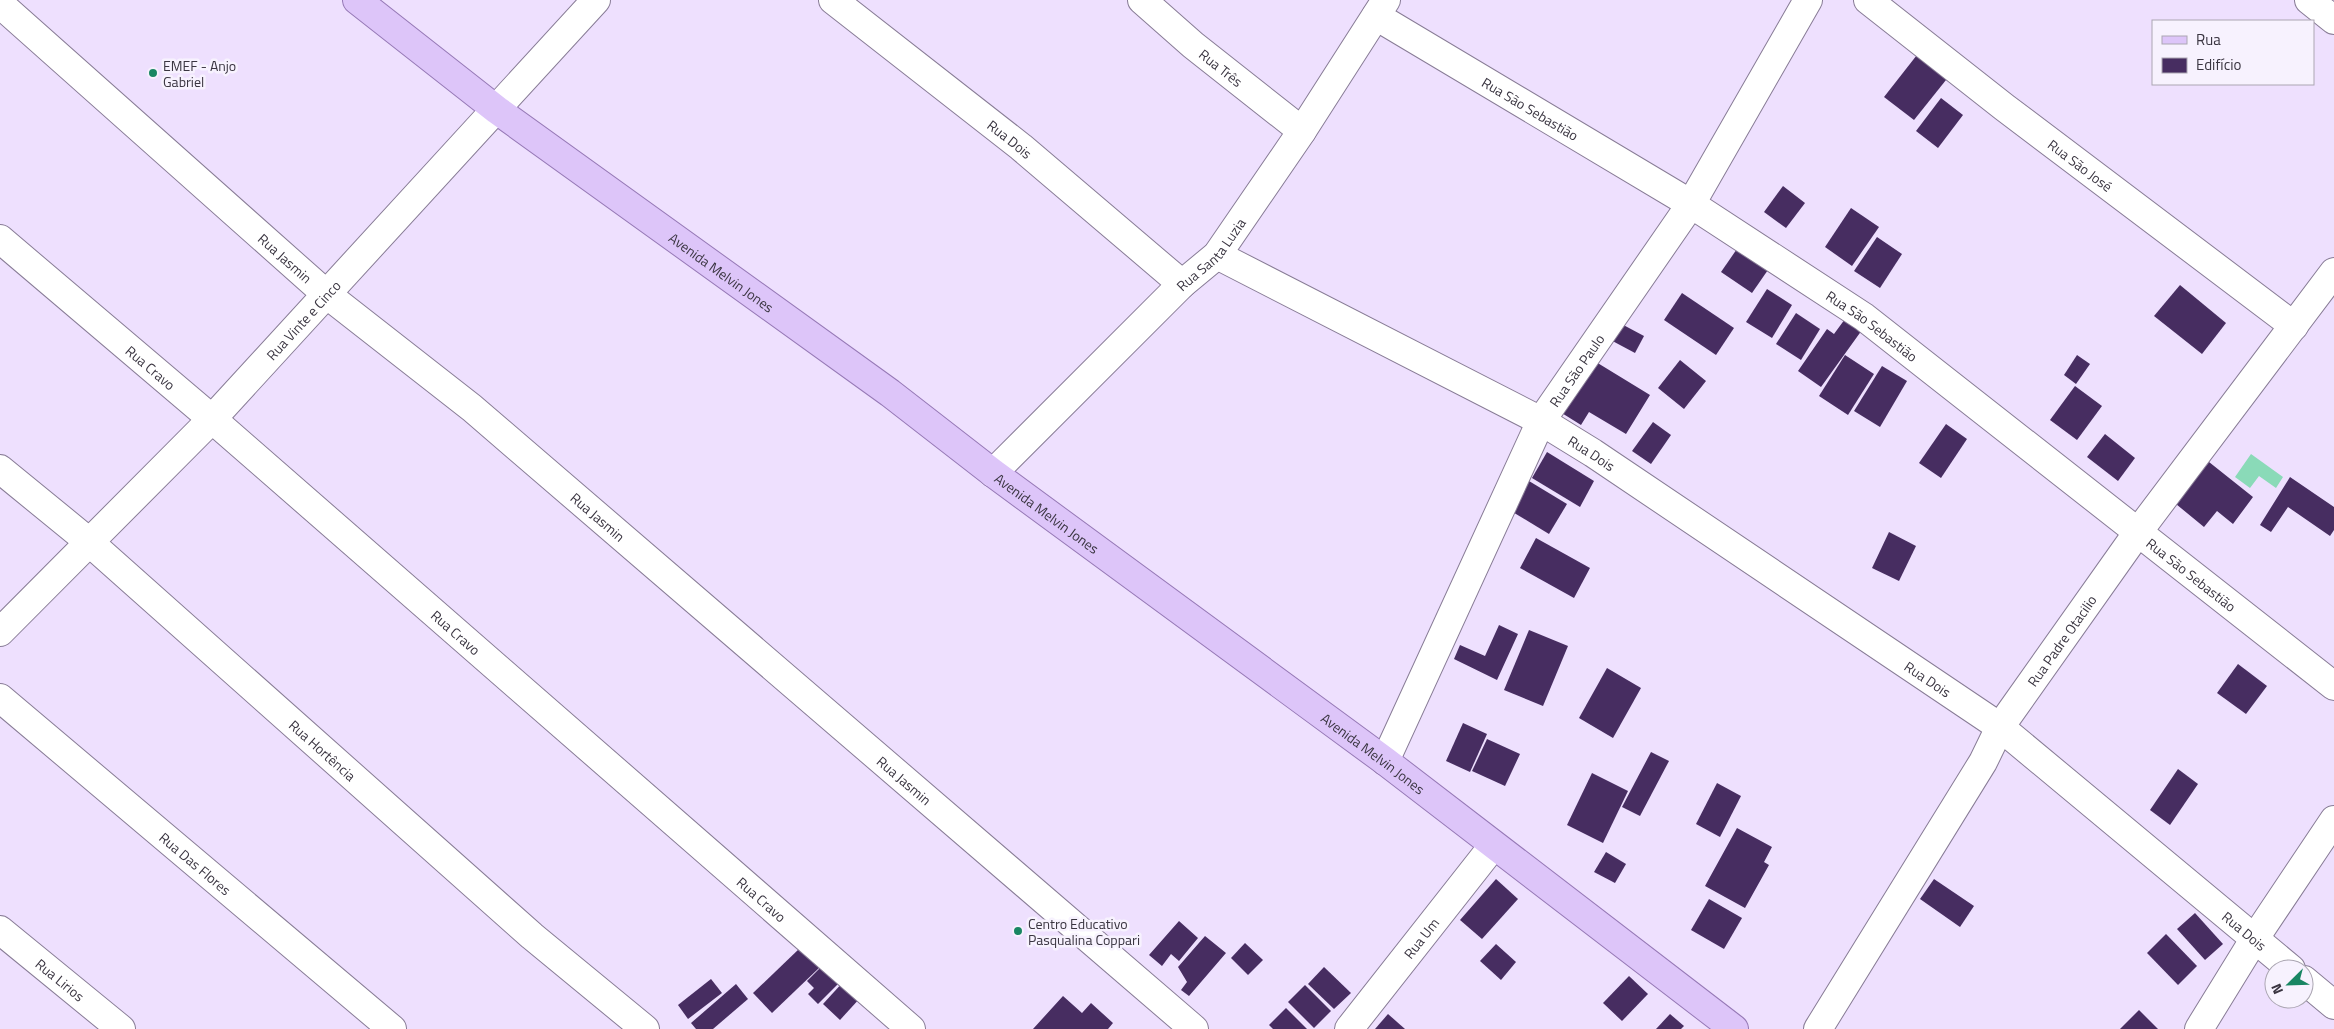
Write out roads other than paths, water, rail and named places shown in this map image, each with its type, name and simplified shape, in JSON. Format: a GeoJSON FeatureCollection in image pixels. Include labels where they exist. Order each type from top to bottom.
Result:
{"type":"FeatureCollection","features":[{"type":"Feature","properties":{"kind":"main road","name":"Avenida Melvin Jones"},"geometry":{"type":"LineString","coordinates":[[357,0],[497,110],[890,393],[993,473],[1384,761],[1734,1029]]}},
{"type":"Feature","properties":{"kind":"street","name":"Rua Vinte e Cinco"},"geometry":{"type":"LineString","coordinates":[[0,632],[88,541],[212,419],[596,0]]}},
{"type":"Feature","properties":{"kind":"street","name":"Rua Dois"},"geometry":{"type":"LineString","coordinates":[[833,0],[1021,147],[1182,284]]}},
{"type":"Feature","properties":{"kind":"street","name":"Rua Três"},"geometry":{"type":"LineString","coordinates":[[1142,0],[1193,45],[1302,131]]}},
{"type":"Feature","properties":{"kind":"street","name":"Rua São Paulo"},"geometry":{"type":"LineString","coordinates":[[1384,761],[1541,421],[1691,204],[1808,0]]}},
{"type":"Feature","properties":{"kind":"street","name":"Rua São José"},"geometry":{"type":"LineString","coordinates":[[1868,0],[2004,107],[2294,326]]}},
{"type":"Feature","properties":{"kind":"street"},"geometry":{"type":"LineString","coordinates":[[2309,0],[2334,20]]}},
{"type":"Feature","properties":{"kind":"street","name":"Rua Jasmin"},"geometry":{"type":"LineString","coordinates":[[0,4],[326,293],[472,408],[1194,1029]]}},
{"type":"Feature","properties":{"kind":"street","name":"Rua Santa Luzia"},"geometry":{"type":"LineString","coordinates":[[993,473],[1182,284],[1218,255],[1302,131],[1381,8]]}},
{"type":"Feature","properties":{"kind":"street","name":"Rua São Sebastião"},"geometry":{"type":"LineString","coordinates":[[1381,8],[1691,204],[1864,317],[2334,686]]}},
{"type":"Feature","properties":{"kind":"street","name":"Rua Cravo"},"geometry":{"type":"LineString","coordinates":[[0,239],[212,419],[911,1029]]}},
{"type":"Feature","properties":{"kind":"street","name":"Rua Dois"},"geometry":{"type":"LineString","coordinates":[[1218,255],[1541,421],[1593,453],[2000,727],[2279,959]]}},
{"type":"Feature","properties":{"kind":"street","name":"Rua Padre Otacilio"},"geometry":{"type":"LineString","coordinates":[[1818,1029],[1983,762],[2000,727],[2138,532],[2334,272]]}},
{"type":"Feature","properties":{"kind":"street","name":"Rua Hortência"},"geometry":{"type":"LineString","coordinates":[[0,469],[88,541],[532,936],[645,1029]]}},
{"type":"Feature","properties":{"kind":"street","name":"Rua Das Flores"},"geometry":{"type":"LineString","coordinates":[[0,698],[392,1029]]}},
{"type":"Feature","properties":{"kind":"street"},"geometry":{"type":"LineString","coordinates":[[2199,1029],[2255,938],[2334,820]]}},
{"type":"Feature","properties":{"kind":"street","name":"Rua Um"},"geometry":{"type":"LineString","coordinates":[[1349,1029],[1493,846]]}},
{"type":"Feature","properties":{"kind":"street","name":"Rua Lirios"},"geometry":{"type":"LineString","coordinates":[[0,930],[120,1029]]}},
{"type":"Feature","properties":{"kind":"street"},"geometry":{"type":"LineString","coordinates":[[2314,989],[2334,1006]]}},
{"type":"Feature","properties":{"kind":"place","name":"EMEF - Anjo Gabriel"},"geometry":{"type":"Point","coordinates":[153,73]}},
{"type":"Feature","properties":{"kind":"place","name":"Centro Educativo Pasqualina Coppari"},"geometry":{"type":"Point","coordinates":[1018,931]}}]}
